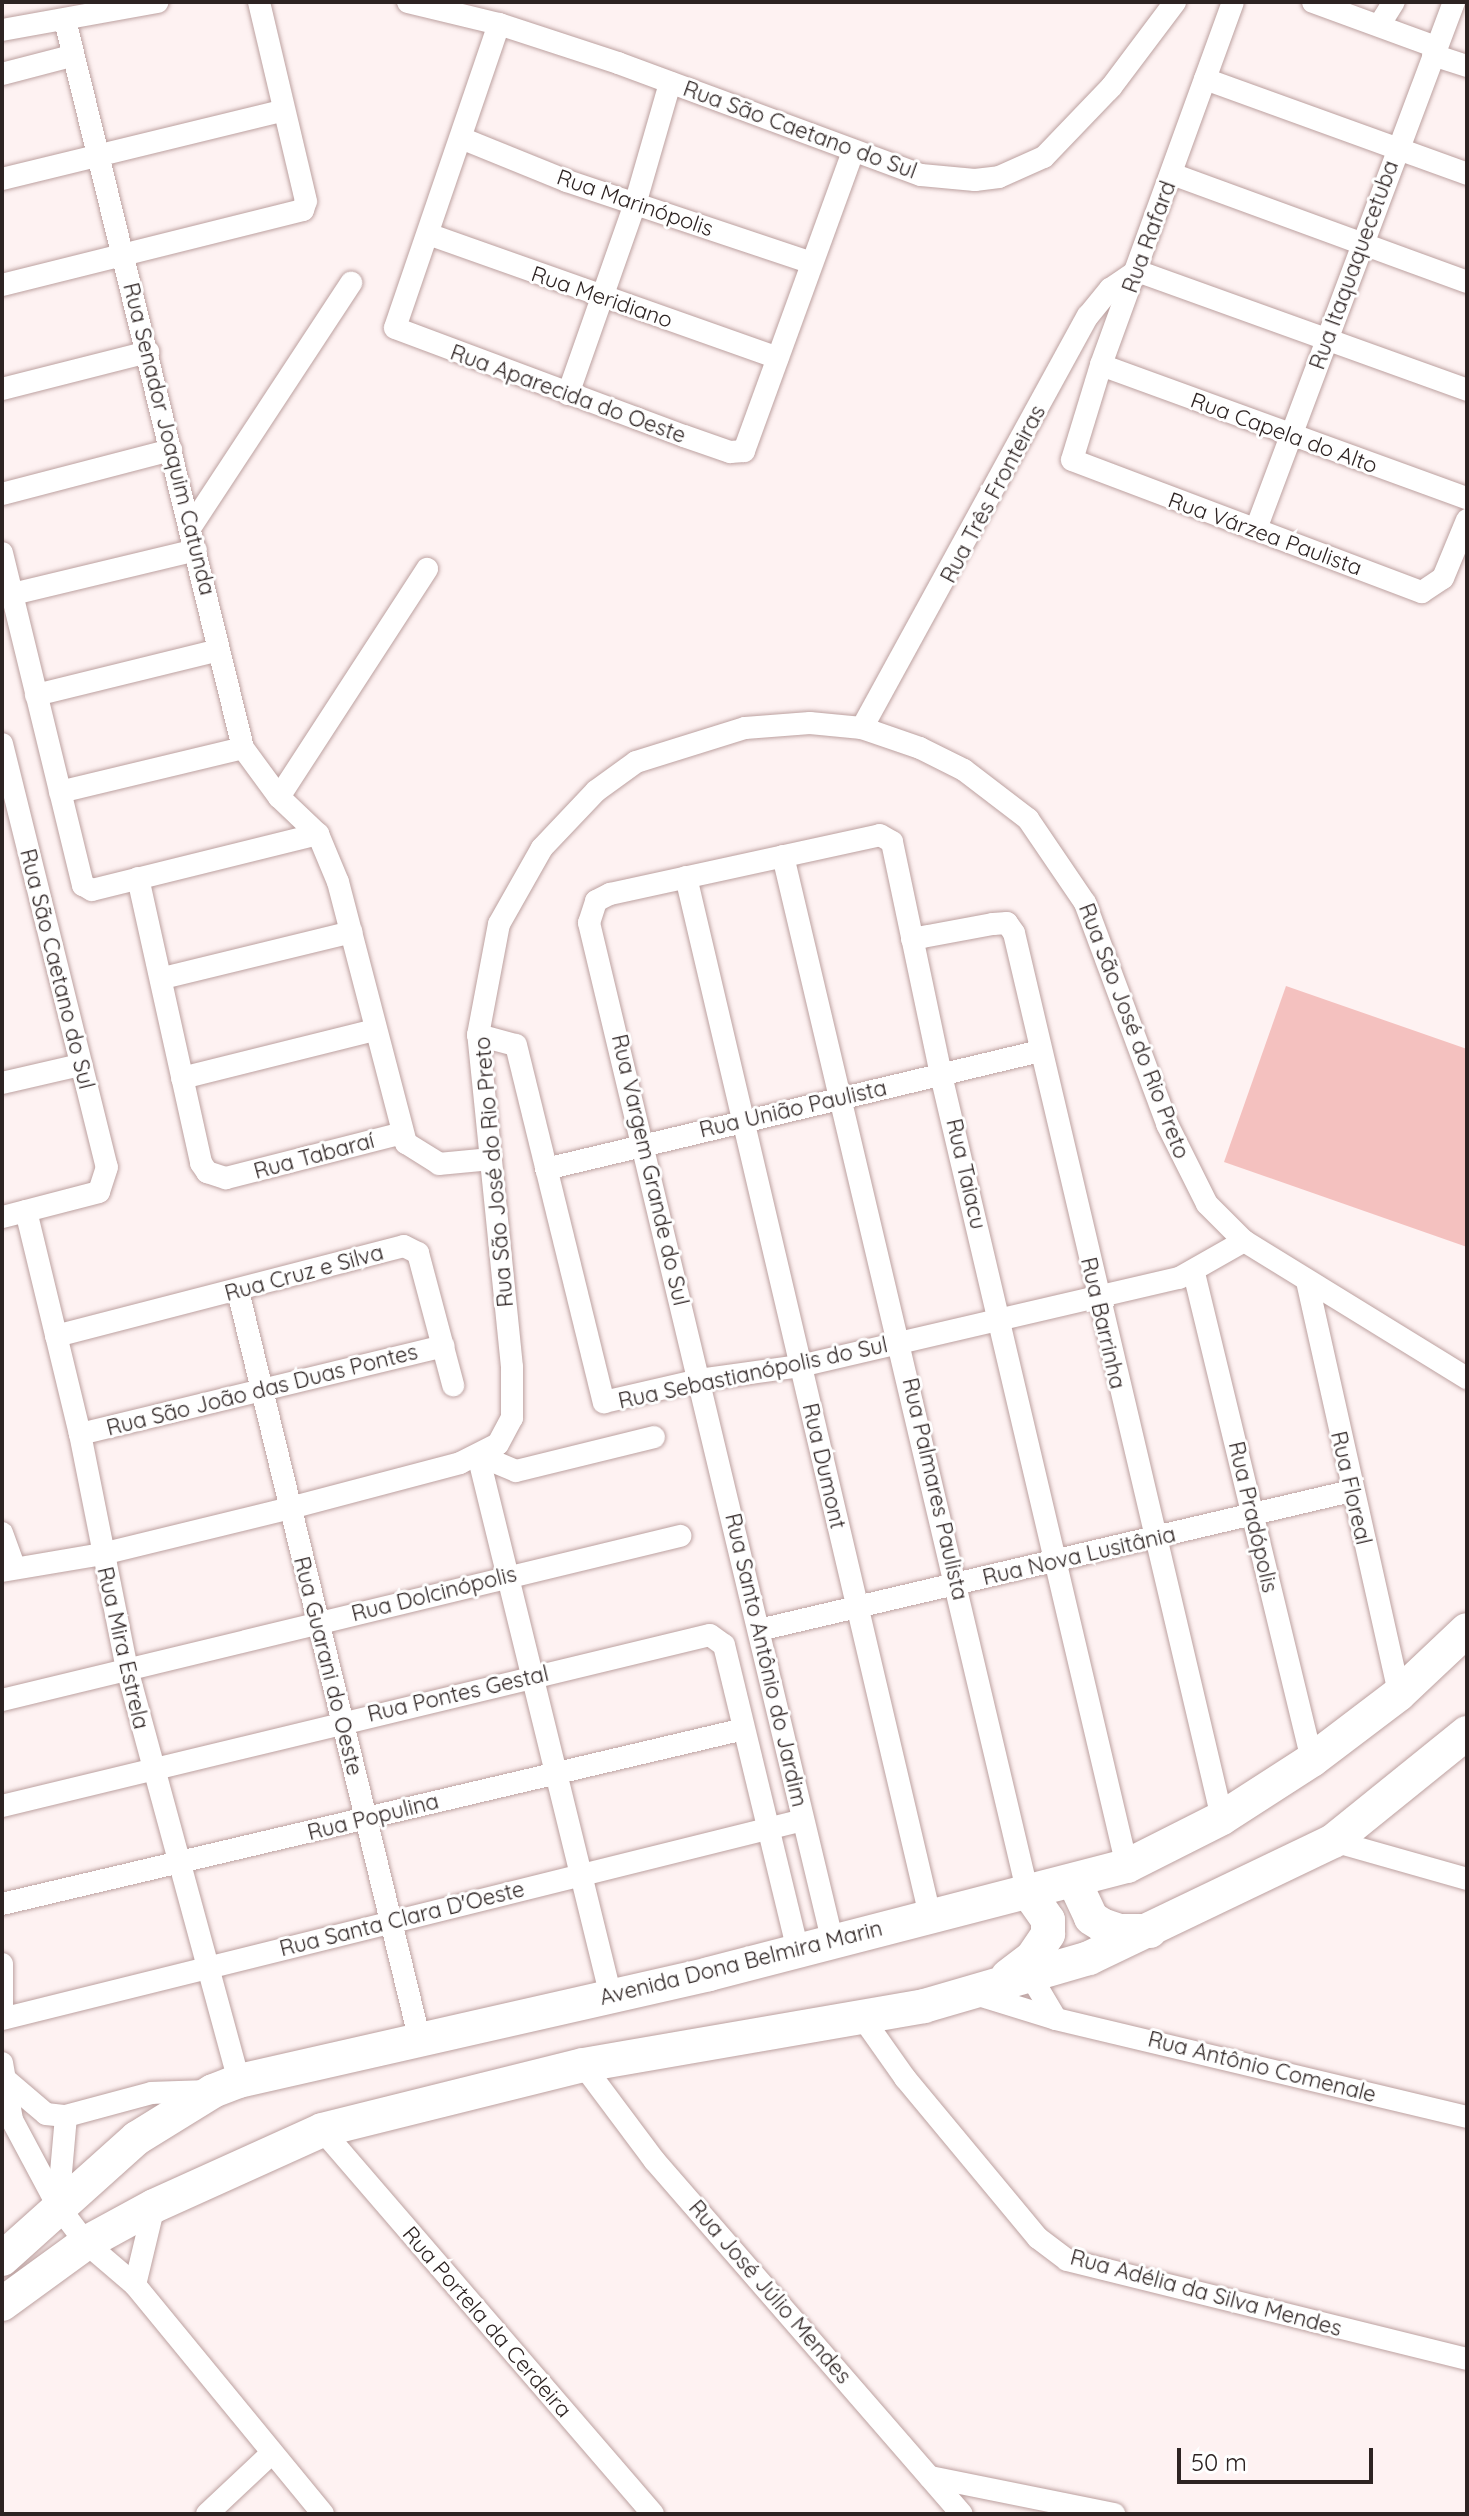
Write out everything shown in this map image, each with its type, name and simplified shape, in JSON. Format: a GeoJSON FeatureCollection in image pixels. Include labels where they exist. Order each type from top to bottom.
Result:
{"type":"FeatureCollection","features":[{"type":"Feature","properties":{"kind":"main road","name":"Avenida Dona Belmira Marin"},"geometry":{"type":"LineString","coordinates":[[2,2259],[137,2138],[226,2086],[611,1997],[1027,1890],[1075,1883],[1127,1866],[1222,1818],[1312,1760],[1399,1694],[1467,1630]]}},
{"type":"Feature","properties":{"kind":"main road"},"geometry":{"type":"LineString","coordinates":[[2,2304],[86,2243],[154,2206],[322,2130],[583,2065],[862,2017],[1000,1984],[1151,1931],[1333,1841],[1467,1733]]}},
{"type":"Feature","properties":{"kind":"main road"},"geometry":{"type":"LineString","coordinates":[[1075,1883],[1091,1918],[1102,1925],[1151,1931]]}},
{"type":"Feature","properties":{"kind":"main road"},"geometry":{"type":"LineString","coordinates":[[1000,1984],[1032,1958],[1048,1934],[1048,1920],[1027,1890]]}},
{"type":"Feature","properties":{"kind":"street"},"geometry":{"type":"LineString","coordinates":[[2,30],[158,2]]}},
{"type":"Feature","properties":{"kind":"street"},"geometry":{"type":"LineString","coordinates":[[2,285],[303,210],[306,201],[259,2]]}},
{"type":"Feature","properties":{"kind":"street","name":"Rua São Caetano do Sul"},"geometry":{"type":"LineString","coordinates":[[408,2],[499,24],[921,175],[975,180],[999,177],[1044,157],[1095,106],[1175,2]]}},
{"type":"Feature","properties":{"kind":"street","name":"Rua Rafard"},"geometry":{"type":"LineString","coordinates":[[1082,468],[1071,454],[1233,2]]}},
{"type":"Feature","properties":{"kind":"street"},"geometry":{"type":"LineString","coordinates":[[1313,2],[1380,24],[1467,66]]}},
{"type":"Feature","properties":{"kind":"street"},"geometry":{"type":"LineString","coordinates":[[1380,24],[1394,2]]}},
{"type":"Feature","properties":{"kind":"street","name":"Rua Itaquaquecetuba"},"geometry":{"type":"LineString","coordinates":[[1256,529],[1396,149],[1454,2]]}},
{"type":"Feature","properties":{"kind":"street","name":"Rua Senador Joaquim Catunda"},"geometry":{"type":"LineString","coordinates":[[65,20],[71,56],[121,256],[192,525],[243,748],[279,797],[318,834]]}},
{"type":"Feature","properties":{"kind":"street","name":"Rua Aparecida do Oeste"},"geometry":{"type":"LineString","coordinates":[[499,24],[397,331],[568,394],[738,454],[746,446],[853,151]]}},
{"type":"Feature","properties":{"kind":"street"},"geometry":{"type":"LineString","coordinates":[[2,74],[71,56]]}},
{"type":"Feature","properties":{"kind":"street"},"geometry":{"type":"LineString","coordinates":[[1205,79],[1467,174]]}},
{"type":"Feature","properties":{"kind":"street"},"geometry":{"type":"LineString","coordinates":[[568,394],[636,201],[670,83]]}},
{"type":"Feature","properties":{"kind":"street"},"geometry":{"type":"LineString","coordinates":[[2,179],[284,110]]}},
{"type":"Feature","properties":{"kind":"street","name":"Rua Marinópolis"},"geometry":{"type":"LineString","coordinates":[[461,138],[567,181],[636,201],[812,263]]}},
{"type":"Feature","properties":{"kind":"street"},"geometry":{"type":"LineString","coordinates":[[1172,174],[1467,282]]}},
{"type":"Feature","properties":{"kind":"street","name":"Rua Meridiano"},"geometry":{"type":"LineString","coordinates":[[428,234],[778,358]]}},
{"type":"Feature","properties":{"kind":"street"},"geometry":{"type":"LineString","coordinates":[[1137,271],[1467,390]]}},
{"type":"Feature","properties":{"kind":"street","name":"Rua Três Fronteiras"},"geometry":{"type":"LineString","coordinates":[[862,728],[1088,316],[1110,289],[1137,271]]}},
{"type":"Feature","properties":{"kind":"street"},"geometry":{"type":"LineString","coordinates":[[192,525],[351,283]]}},
{"type":"Feature","properties":{"kind":"street"},"geometry":{"type":"LineString","coordinates":[[2,389],[148,352]]}},
{"type":"Feature","properties":{"kind":"street","name":"Rua Capela do Alto"},"geometry":{"type":"LineString","coordinates":[[1101,365],[1467,498]]}},
{"type":"Feature","properties":{"kind":"street"},"geometry":{"type":"LineString","coordinates":[[2,494],[171,450]]}},
{"type":"Feature","properties":{"kind":"street","name":"Rua Várzea Paulista"},"geometry":{"type":"LineString","coordinates":[[1082,468],[1422,592],[1430,591],[1443,578],[1467,520]]}},
{"type":"Feature","properties":{"kind":"street"},"geometry":{"type":"LineString","coordinates":[[13,594],[196,550]]}},
{"type":"Feature","properties":{"kind":"street","name":"Rua São Caetano do Sul"},"geometry":{"type":"LineString","coordinates":[[2,553],[81,881],[92,890],[138,878]]}},
{"type":"Feature","properties":{"kind":"street"},"geometry":{"type":"LineString","coordinates":[[279,797],[427,569]]}},
{"type":"Feature","properties":{"kind":"street"},"geometry":{"type":"LineString","coordinates":[[36,695],[219,650]]}},
{"type":"Feature","properties":{"kind":"street","name":"Rua São José do Rio Preto"},"geometry":{"type":"LineString","coordinates":[[2,1533],[9,1570],[102,1554],[290,1508],[478,1455],[498,1444],[512,1418],[514,1400],[478,1035],[492,947],[508,901],[559,826],[596,791],[636,762],[745,728],[810,723],[862,728],[920,748],[964,770],[1005,798],[1036,828],[1072,877],[1097,930],[1144,1065],[1191,1176],[1207,1204],[1244,1241],[1467,1378]]}},
{"type":"Feature","properties":{"kind":"street","name":"Rua São Caetano do Sul"},"geometry":{"type":"LineString","coordinates":[[2,744],[7,790],[107,1167],[99,1192],[26,1211]]}},
{"type":"Feature","properties":{"kind":"street"},"geometry":{"type":"LineString","coordinates":[[60,792],[243,748]]}},
{"type":"Feature","properties":{"kind":"street"},"geometry":{"type":"LineString","coordinates":[[375,1030],[182,1078],[163,978],[138,878],[318,834],[351,932],[402,1133],[416,1154],[430,1162],[449,1165],[491,1159]]}},
{"type":"Feature","properties":{"kind":"street","name":"Rua Taiacu"},"geometry":{"type":"LineString","coordinates":[[600,960],[589,923],[596,901],[686,877],[880,835],[889,838],[941,1075],[1127,1866]]}},
{"type":"Feature","properties":{"kind":"street","name":"Rua Palmares Paulista"},"geometry":{"type":"LineString","coordinates":[[783,856],[901,1342],[1027,1890]]}},
{"type":"Feature","properties":{"kind":"street","name":"Rua Dumont"},"geometry":{"type":"LineString","coordinates":[[686,877],[930,1916]]}},
{"type":"Feature","properties":{"kind":"street","name":"Rua Barrinha"},"geometry":{"type":"LineString","coordinates":[[912,939],[993,924],[1010,925],[1222,1818]]}},
{"type":"Feature","properties":{"kind":"street"},"geometry":{"type":"LineString","coordinates":[[163,978],[351,932]]}},
{"type":"Feature","properties":{"kind":"street","name":"Rua Vargem Grande do Sul"},"geometry":{"type":"LineString","coordinates":[[600,960],[699,1380]]}},
{"type":"Feature","properties":{"kind":"street","name":"Rua Sebastianópolis do Sul"},"geometry":{"type":"LineString","coordinates":[[478,1035],[516,1045],[601,1400],[610,1403],[699,1380],[800,1366],[1194,1273],[1244,1241]]}},
{"type":"Feature","properties":{"kind":"street","name":"Rua União Paulista"},"geometry":{"type":"LineString","coordinates":[[546,1169],[1040,1051]]}},
{"type":"Feature","properties":{"kind":"street"},"geometry":{"type":"LineString","coordinates":[[2,1083],[80,1065]]}},
{"type":"Feature","properties":{"kind":"street","name":"Rua Tabaraí"},"geometry":{"type":"LineString","coordinates":[[182,1078],[201,1163],[226,1178],[402,1133]]}},
{"type":"Feature","properties":{"kind":"street"},"geometry":{"type":"LineString","coordinates":[[2,1217],[26,1211]]}},
{"type":"Feature","properties":{"kind":"street","name":"Rua Mira Estrela"},"geometry":{"type":"LineString","coordinates":[[26,1211],[80,1434],[127,1669],[207,1970],[226,2086]]}},
{"type":"Feature","properties":{"kind":"street","name":"Rua Cruz e Silva"},"geometry":{"type":"LineString","coordinates":[[56,1336],[412,1248],[418,1253],[453,1385]]}},
{"type":"Feature","properties":{"kind":"street","name":"Rua Pradópolis"},"geometry":{"type":"LineString","coordinates":[[1194,1273],[1312,1760]]}},
{"type":"Feature","properties":{"kind":"street","name":"Rua Floreal"},"geometry":{"type":"LineString","coordinates":[[1307,1281],[1351,1491],[1399,1694]]}},
{"type":"Feature","properties":{"kind":"street","name":"Rua Guarani do Oeste"},"geometry":{"type":"LineString","coordinates":[[238,1291],[420,2041]]}},
{"type":"Feature","properties":{"kind":"street","name":"Rua São João das Duas Pontes"},"geometry":{"type":"LineString","coordinates":[[80,1434],[444,1346]]}},
{"type":"Feature","properties":{"kind":"street","name":"Rua Santo Antônio do Jardim"},"geometry":{"type":"LineString","coordinates":[[699,1380],[832,1939]]}},
{"type":"Feature","properties":{"kind":"street"},"geometry":{"type":"LineString","coordinates":[[478,1455],[516,1471],[654,1437]]}},
{"type":"Feature","properties":{"kind":"street"},"geometry":{"type":"LineString","coordinates":[[478,1455],[611,1997]]}},
{"type":"Feature","properties":{"kind":"street","name":"Rua Nova Lusitânia"},"geometry":{"type":"LineString","coordinates":[[759,1630],[859,1609],[1351,1491]]}},
{"type":"Feature","properties":{"kind":"street","name":"Rua Dolcinópolis"},"geometry":{"type":"LineString","coordinates":[[2,1700],[680,1536]]}},
{"type":"Feature","properties":{"kind":"street","name":"Rua Pontes Gestal"},"geometry":{"type":"LineString","coordinates":[[2,1806],[710,1635],[724,1645]]}},
{"type":"Feature","properties":{"kind":"street","name":"Rua Santo Antônio do Jardim"},"geometry":{"type":"LineString","coordinates":[[724,1645],[797,1947]]}},
{"type":"Feature","properties":{"kind":"street","name":"Rua Populina"},"geometry":{"type":"LineString","coordinates":[[2,1904],[177,1866],[744,1729]]}},
{"type":"Feature","properties":{"kind":"street","name":"Rua Santa Clara D'Oeste"},"geometry":{"type":"LineString","coordinates":[[2,2018],[207,1970],[389,1921],[803,1820]]}},
{"type":"Feature","properties":{"kind":"street"},"geometry":{"type":"LineString","coordinates":[[1333,1841],[1467,1879]]}},
{"type":"Feature","properties":{"kind":"street"},"geometry":{"type":"LineString","coordinates":[[2,1964],[2,2018]]}},
{"type":"Feature","properties":{"kind":"street"},"geometry":{"type":"LineString","coordinates":[[1000,1984],[1056,2019]]}},
{"type":"Feature","properties":{"kind":"street","name":"Rua Antônio Comenale"},"geometry":{"type":"LineString","coordinates":[[1000,1984],[1056,2019],[1467,2117]]}},
{"type":"Feature","properties":{"kind":"street","name":"Rua Adélia da Silva Mendes"},"geometry":{"type":"LineString","coordinates":[[862,2017],[905,2078],[1028,2226],[1067,2260],[1467,2359]]}},
{"type":"Feature","properties":{"kind":"street","name":"Rua José Júlio Mendes"},"geometry":{"type":"LineString","coordinates":[[583,2065],[654,2160],[962,2514]]}},
{"type":"Feature","properties":{"kind":"street"},"geometry":{"type":"LineString","coordinates":[[4,2072],[46,2114],[66,2116],[152,2093],[226,2086]]}},
{"type":"Feature","properties":{"kind":"street"},"geometry":{"type":"LineString","coordinates":[[4,2072],[12,2120],[58,2206],[86,2243],[135,2285],[323,2514]]}},
{"type":"Feature","properties":{"kind":"street"},"geometry":{"type":"LineString","coordinates":[[58,2206],[66,2116]]}},
{"type":"Feature","properties":{"kind":"street","name":"Rua Portela da Cerdeira"},"geometry":{"type":"LineString","coordinates":[[322,2130],[653,2514]]}},
{"type":"Feature","properties":{"kind":"street"},"geometry":{"type":"LineString","coordinates":[[135,2285],[154,2206]]}},
{"type":"Feature","properties":{"kind":"street"},"geometry":{"type":"LineString","coordinates":[[207,2514],[271,2454]]}},
{"type":"Feature","properties":{"kind":"street"},"geometry":{"type":"LineString","coordinates":[[930,2477],[1114,2514]]}},
{"type":"Feature","properties":{"kind":"shaded area"},"geometry":{"type":"Polygon","coordinates":[[[1286,986],[1467,1049],[1467,1247],[1224,1162],[1286,986]]]}}]}
